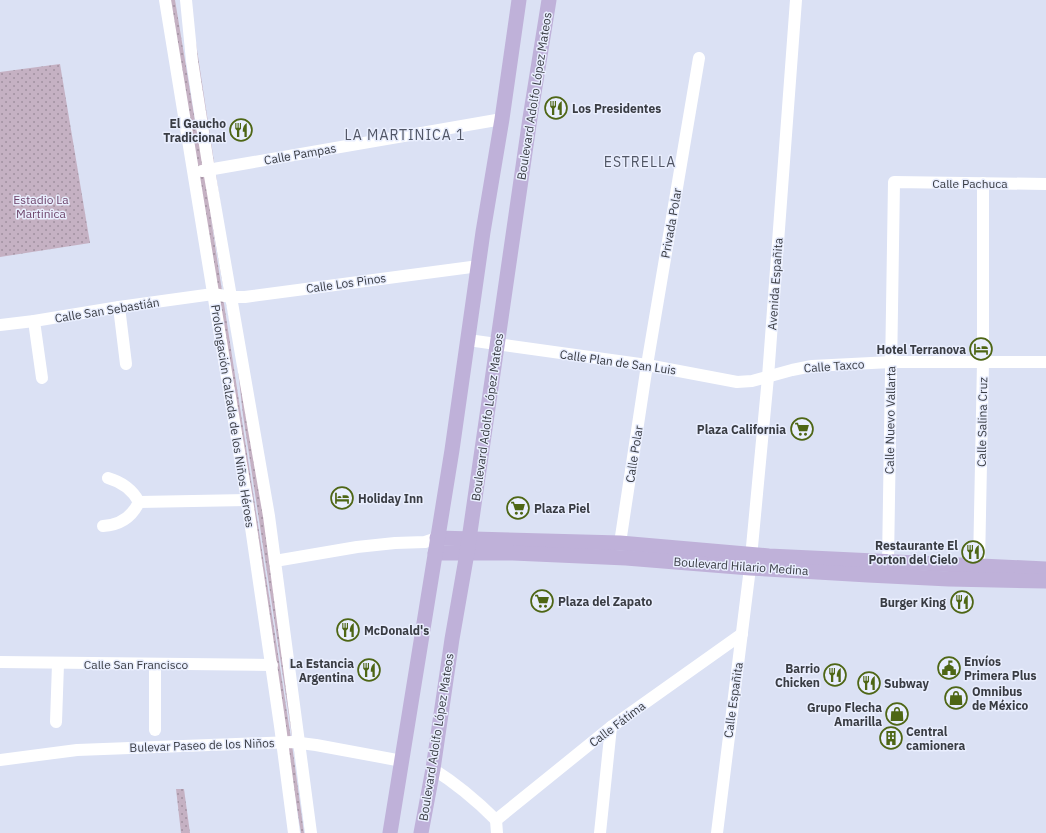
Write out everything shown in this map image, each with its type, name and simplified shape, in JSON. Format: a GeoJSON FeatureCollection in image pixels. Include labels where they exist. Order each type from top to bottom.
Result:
{"type":"FeatureCollection","features":[{"type":"Feature","properties":{"kind":"main road"},"geometry":{"type":"LineString","coordinates":[[390,833],[402,761],[432,544],[468,340],[519,0]]}},
{"type":"Feature","properties":{"kind":"main road","name":"Boulevard Adolfo López Mateos"},"geometry":{"type":"LineString","coordinates":[[421,833],[433,769],[452,639],[468,546],[530,118],[549,0]]}},
{"type":"Feature","properties":{"kind":"main road","name":"Boulevard Hilario Medina"},"geometry":{"type":"LineString","coordinates":[[432,544],[468,546],[620,542],[751,561],[949,579],[1046,581]]}},
{"type":"Feature","properties":{"kind":"main road","name":"Boulevard Hilario Medina"},"geometry":{"type":"LineString","coordinates":[[468,546],[513,554],[751,561],[888,562],[1046,569]]}},
{"type":"Feature","properties":{"kind":"street","name":"Prolongación Calzada de los Niños Héroes"},"geometry":{"type":"LineString","coordinates":[[165,0],[272,665],[294,833]]}},
{"type":"Feature","properties":{"kind":"street","name":"Prolongación Calzada de los Niños Héroes"},"geometry":{"type":"LineString","coordinates":[[186,0],[192,61],[209,170],[269,516],[311,833]]}},
{"type":"Feature","properties":{"kind":"street","name":"Avenida Españita"},"geometry":{"type":"LineString","coordinates":[[751,561],[768,376],[796,0]]}},
{"type":"Feature","properties":{"kind":"street","name":"Privada Polar"},"geometry":{"type":"LineString","coordinates":[[648,364],[699,58]]}},
{"type":"Feature","properties":{"kind":"street","name":"Calle Pampas"},"geometry":{"type":"LineString","coordinates":[[193,172],[502,119]]}},
{"type":"Feature","properties":{"kind":"street","name":"Calle Pachuca"},"geometry":{"type":"LineString","coordinates":[[894,182],[1046,184]]}},
{"type":"Feature","properties":{"kind":"street","name":"Calle Nuevo Vallarta"},"geometry":{"type":"LineString","coordinates":[[888,562],[894,182]]}},
{"type":"Feature","properties":{"kind":"street","name":"Calle Salina Cruz"},"geometry":{"type":"LineString","coordinates":[[979,566],[983,362],[983,183]]}},
{"type":"Feature","properties":{"kind":"street","name":"Calle Los Pinos"},"geometry":{"type":"LineString","coordinates":[[213,294],[231,297],[245,297],[479,266]]}},
{"type":"Feature","properties":{"kind":"street","name":"Calle San Sebastián"},"geometry":{"type":"LineString","coordinates":[[0,325],[213,294]]}},
{"type":"Feature","properties":{"kind":"street"},"geometry":{"type":"LineString","coordinates":[[119,307],[126,364]]}},
{"type":"Feature","properties":{"kind":"street"},"geometry":{"type":"LineString","coordinates":[[34,321],[42,378]]}},
{"type":"Feature","properties":{"kind":"street","name":"Calle Plan de San Luis"},"geometry":{"type":"LineString","coordinates":[[468,340],[648,364],[737,382],[752,381],[768,376]]}},
{"type":"Feature","properties":{"kind":"street","name":"Calle Taxco"},"geometry":{"type":"LineString","coordinates":[[768,376],[812,366],[891,362],[1046,362]]}},
{"type":"Feature","properties":{"kind":"street","name":"Calle Polar"},"geometry":{"type":"LineString","coordinates":[[620,542],[648,364]]}},
{"type":"Feature","properties":{"kind":"street"},"geometry":{"type":"LineString","coordinates":[[108,478],[128,487],[139,502]]}},
{"type":"Feature","properties":{"kind":"street"},"geometry":{"type":"LineString","coordinates":[[139,502],[246,500]]}},
{"type":"Feature","properties":{"kind":"street"},"geometry":{"type":"LineString","coordinates":[[103,526],[115,525],[125,520],[131,515],[139,502]]}},
{"type":"Feature","properties":{"kind":"street"},"geometry":{"type":"LineString","coordinates":[[275,561],[358,547],[395,543],[432,544]]}},
{"type":"Feature","properties":{"kind":"street","name":"Calle Españita"},"geometry":{"type":"LineString","coordinates":[[717,833],[751,561]]}},
{"type":"Feature","properties":{"kind":"street","name":"Calle Fátima"},"geometry":{"type":"LineString","coordinates":[[496,820],[611,727],[742,634]]}},
{"type":"Feature","properties":{"kind":"street","name":"Calle San Francisco"},"geometry":{"type":"LineString","coordinates":[[0,662],[58,664],[272,665]]}},
{"type":"Feature","properties":{"kind":"street"},"geometry":{"type":"LineString","coordinates":[[56,722],[58,664]]}},
{"type":"Feature","properties":{"kind":"street"},"geometry":{"type":"LineString","coordinates":[[155,664],[155,730]]}},
{"type":"Feature","properties":{"kind":"street"},"geometry":{"type":"LineString","coordinates":[[600,833],[611,727]]}},
{"type":"Feature","properties":{"kind":"street","name":"Bulevar Paseo de los Niños"},"geometry":{"type":"LineString","coordinates":[[0,760],[77,750],[300,742],[402,761]]}},
{"type":"Feature","properties":{"kind":"street"},"geometry":{"type":"LineString","coordinates":[[433,769],[460,786],[480,804],[496,820],[497,833]]}},
{"type":"Feature","properties":{"kind":"green space"},"geometry":{"type":"Polygon","coordinates":[[[170,0],[175,0],[198,139],[196,43],[256,439],[298,775],[243,415],[237,362],[210,213],[292,745],[304,833],[301,833],[247,500],[170,0]]]}},
{"type":"Feature","properties":{"kind":"green space","name":"Estadio La Martinica"},"geometry":{"type":"Polygon","coordinates":[[[60,64],[90,243],[0,257],[0,72],[60,64]]]}},
{"type":"Feature","properties":{"kind":"green space"},"geometry":{"type":"Polygon","coordinates":[[[176,789],[184,789],[190,833],[181,833],[176,789]]]}},
{"type":"Feature","properties":{"kind":"place","name":"Los Presidentes"},"geometry":{"type":"Point","coordinates":[556,108]}},
{"type":"Feature","properties":{"kind":"place","name":"El Gaucho Tradicional"},"geometry":{"type":"Point","coordinates":[241,130]}},
{"type":"Feature","properties":{"kind":"place","name":"Hotel Terranova"},"geometry":{"type":"Point","coordinates":[981,349]}},
{"type":"Feature","properties":{"kind":"place","name":"Plaza California"},"geometry":{"type":"Point","coordinates":[802,429]}},
{"type":"Feature","properties":{"kind":"place","name":"Holiday Inn"},"geometry":{"type":"Point","coordinates":[342,498]}},
{"type":"Feature","properties":{"kind":"place","name":"Plaza Piel"},"geometry":{"type":"Point","coordinates":[518,508]}},
{"type":"Feature","properties":{"kind":"place","name":"Restaurante El Porton del Cielo"},"geometry":{"type":"Point","coordinates":[973,552]}},
{"type":"Feature","properties":{"kind":"place","name":"Plaza del Zapato"},"geometry":{"type":"Point","coordinates":[542,601]}},
{"type":"Feature","properties":{"kind":"place","name":"Burger King"},"geometry":{"type":"Point","coordinates":[962,602]}},
{"type":"Feature","properties":{"kind":"place","name":"McDonald's"},"geometry":{"type":"Point","coordinates":[348,630]}},
{"type":"Feature","properties":{"kind":"place","name":"Envíos Primera Plus"},"geometry":{"type":"Point","coordinates":[949,668]}},
{"type":"Feature","properties":{"kind":"place","name":"La Estancia Argentina"},"geometry":{"type":"Point","coordinates":[369,670]}},
{"type":"Feature","properties":{"kind":"place","name":"Barrio Chicken"},"geometry":{"type":"Point","coordinates":[835,675]}},
{"type":"Feature","properties":{"kind":"place","name":"Subway"},"geometry":{"type":"Point","coordinates":[869,683]}},
{"type":"Feature","properties":{"kind":"place","name":"Omnibus de México"},"geometry":{"type":"Point","coordinates":[956,698]}},
{"type":"Feature","properties":{"kind":"place","name":"Grupo Flecha Amarilla"},"geometry":{"type":"Point","coordinates":[897,714]}},
{"type":"Feature","properties":{"kind":"place","name":"Central camionera"},"geometry":{"type":"Point","coordinates":[891,738]}},
{"type":"Feature","properties":{"kind":"district","name":"LA MARTINICA 1"},"geometry":{"type":"Point","coordinates":[405,135]}},
{"type":"Feature","properties":{"kind":"district","name":"ESTRELLA"},"geometry":{"type":"Point","coordinates":[640,162]}}]}
